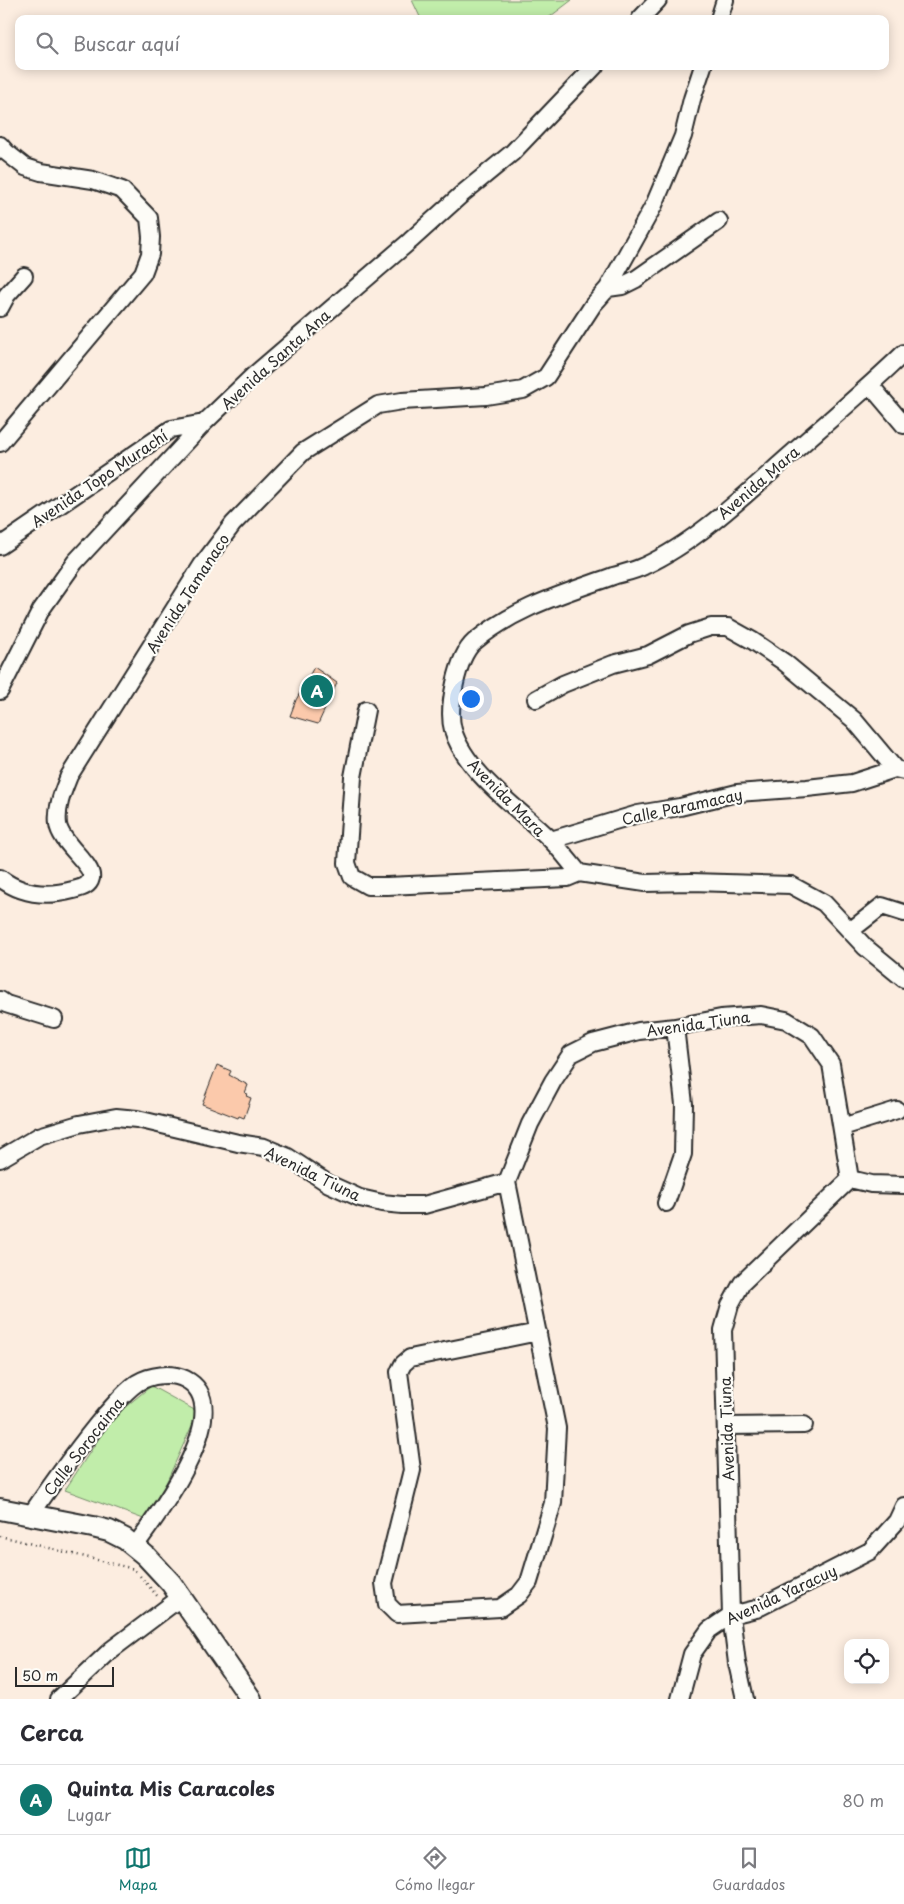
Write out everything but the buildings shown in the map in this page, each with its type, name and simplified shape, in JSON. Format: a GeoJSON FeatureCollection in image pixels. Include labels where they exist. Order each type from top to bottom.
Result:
{"type":"FeatureCollection","features":[{"type":"Feature","properties":{"kind":"street"},"geometry":{"type":"LineString","coordinates":[[644,15],[658,0]]}},
{"type":"Feature","properties":{"kind":"street"},"geometry":{"type":"LineString","coordinates":[[720,15],[724,0]]}},
{"type":"Feature","properties":{"kind":"street","name":"Avenida Santa Ana"},"geometry":{"type":"LineString","coordinates":[[0,691],[42,610],[75,562],[204,423],[254,376],[462,194],[512,153],[591,70]]}},
{"type":"Feature","properties":{"kind":"street","name":"Avenida Tamanaco"},"geometry":{"type":"LineString","coordinates":[[0,878],[9,885],[26,892],[44,894],[59,894],[85,887],[91,880],[91,871],[65,842],[58,825],[59,802],[69,776],[202,565],[233,524],[303,452],[378,405],[402,401],[486,396],[523,390],[546,377],[593,305],[608,288],[654,205],[683,136],[702,70]]}},
{"type":"Feature","properties":{"kind":"street"},"geometry":{"type":"LineString","coordinates":[[0,145],[25,167],[41,172],[94,180],[122,190],[149,218],[151,237],[150,254],[143,273],[0,443]]}},
{"type":"Feature","properties":{"kind":"street"},"geometry":{"type":"LineString","coordinates":[[608,288],[622,286],[636,279],[719,221]]}},
{"type":"Feature","properties":{"kind":"street"},"geometry":{"type":"LineString","coordinates":[[0,308],[6,295],[24,276]]}},
{"type":"Feature","properties":{"kind":"street","name":"Avenida Mara"},"geometry":{"type":"LineString","coordinates":[[579,873],[551,840],[472,765],[460,746],[453,730],[451,708],[460,666],[472,644],[513,616],[543,600],[644,566],[683,544],[724,512],[871,386],[904,353]]}},
{"type":"Feature","properties":{"kind":"street"},"geometry":{"type":"LineString","coordinates":[[871,386],[904,425]]}},
{"type":"Feature","properties":{"kind":"street","name":"Avenida Topo Murachí"},"geometry":{"type":"LineString","coordinates":[[0,546],[171,429],[204,423]]}},
{"type":"Feature","properties":{"kind":"street"},"geometry":{"type":"LineString","coordinates":[[536,699],[563,684],[613,664],[648,655],[689,634],[711,627],[728,627],[753,640],[784,662],[854,720],[900,770]]}},
{"type":"Feature","properties":{"kind":"street"},"geometry":{"type":"LineString","coordinates":[[366,710],[353,777],[347,864],[352,877],[368,886],[567,878],[579,873],[645,883],[691,882],[791,886],[824,903],[866,947],[904,979]]}},
{"type":"Feature","properties":{"kind":"street","name":"Calle Paramacay"},"geometry":{"type":"LineString","coordinates":[[551,840],[638,814],[680,807],[737,793],[852,783],[900,770]]}},
{"type":"Feature","properties":{"kind":"street"},"geometry":{"type":"LineString","coordinates":[[850,931],[882,906],[904,913]]}},
{"type":"Feature","properties":{"kind":"street"},"geometry":{"type":"LineString","coordinates":[[0,1000],[6,1004],[54,1019]]}},
{"type":"Feature","properties":{"kind":"street","name":"Avenida Tiuna"},"geometry":{"type":"LineString","coordinates":[[0,1159],[38,1136],[79,1124],[116,1117],[137,1119],[238,1143],[264,1147],[288,1157],[329,1184],[360,1198],[382,1203],[424,1205],[507,1182],[530,1124],[553,1081],[571,1054],[592,1043],[639,1032],[721,1018],[761,1015],[786,1020],[812,1036],[831,1064],[850,1179],[742,1283],[730,1305],[723,1330],[731,1615],[737,1663],[745,1699]]}},
{"type":"Feature","properties":{"kind":"street"},"geometry":{"type":"LineString","coordinates":[[666,1203],[683,1154],[684,1104],[675,1027]]}},
{"type":"Feature","properties":{"kind":"street"},"geometry":{"type":"LineString","coordinates":[[842,1127],[897,1110]]}},
{"type":"Feature","properties":{"kind":"street"},"geometry":{"type":"LineString","coordinates":[[850,1179],[871,1184],[904,1185]]}},
{"type":"Feature","properties":{"kind":"street"},"geometry":{"type":"LineString","coordinates":[[507,1182],[538,1332],[557,1428],[553,1503],[529,1582],[519,1596],[500,1608],[397,1614],[388,1604],[384,1583],[412,1470],[399,1372],[403,1364],[410,1358],[538,1332]]}},
{"type":"Feature","properties":{"kind":"street","name":"Calle Sorocaima"},"geometry":{"type":"LineString","coordinates":[[30,1516],[60,1471],[121,1396],[137,1383],[153,1377],[174,1375],[187,1380],[201,1393],[204,1412],[201,1431],[188,1464],[156,1517],[135,1546]]}},
{"type":"Feature","properties":{"kind":"street"},"geometry":{"type":"LineString","coordinates":[[726,1426],[804,1425]]}},
{"type":"Feature","properties":{"kind":"street","name":"Avenida Yaracuy"},"geometry":{"type":"LineString","coordinates":[[680,1699],[692,1654],[709,1630],[731,1615],[756,1608],[870,1551],[897,1521],[904,1506]]}},
{"type":"Feature","properties":{"kind":"street"},"geometry":{"type":"LineString","coordinates":[[0,1509],[109,1531],[135,1546],[161,1570],[173,1604],[251,1699]]}},
{"type":"Feature","properties":{"kind":"street"},"geometry":{"type":"LineString","coordinates":[[60,1699],[111,1650],[173,1604]]}},
{"type":"Feature","properties":{"kind":"path"},"geometry":{"type":"LineString","coordinates":[[0,1536],[134,1570],[158,1596],[173,1604]]}},
{"type":"Feature","properties":{"kind":"green space"},"geometry":{"type":"Polygon","coordinates":[[[412,0],[572,0],[552,15],[419,15],[412,0]]]}},
{"type":"Feature","properties":{"kind":"green space"},"geometry":{"type":"Polygon","coordinates":[[[151,1386],[198,1412],[149,1521],[65,1490],[113,1417],[151,1386]]]}},
{"type":"Feature","properties":{"kind":"place","name":"Quinta Mis Caracoles"},"geometry":{"type":"Point","coordinates":[317,691]}}]}
